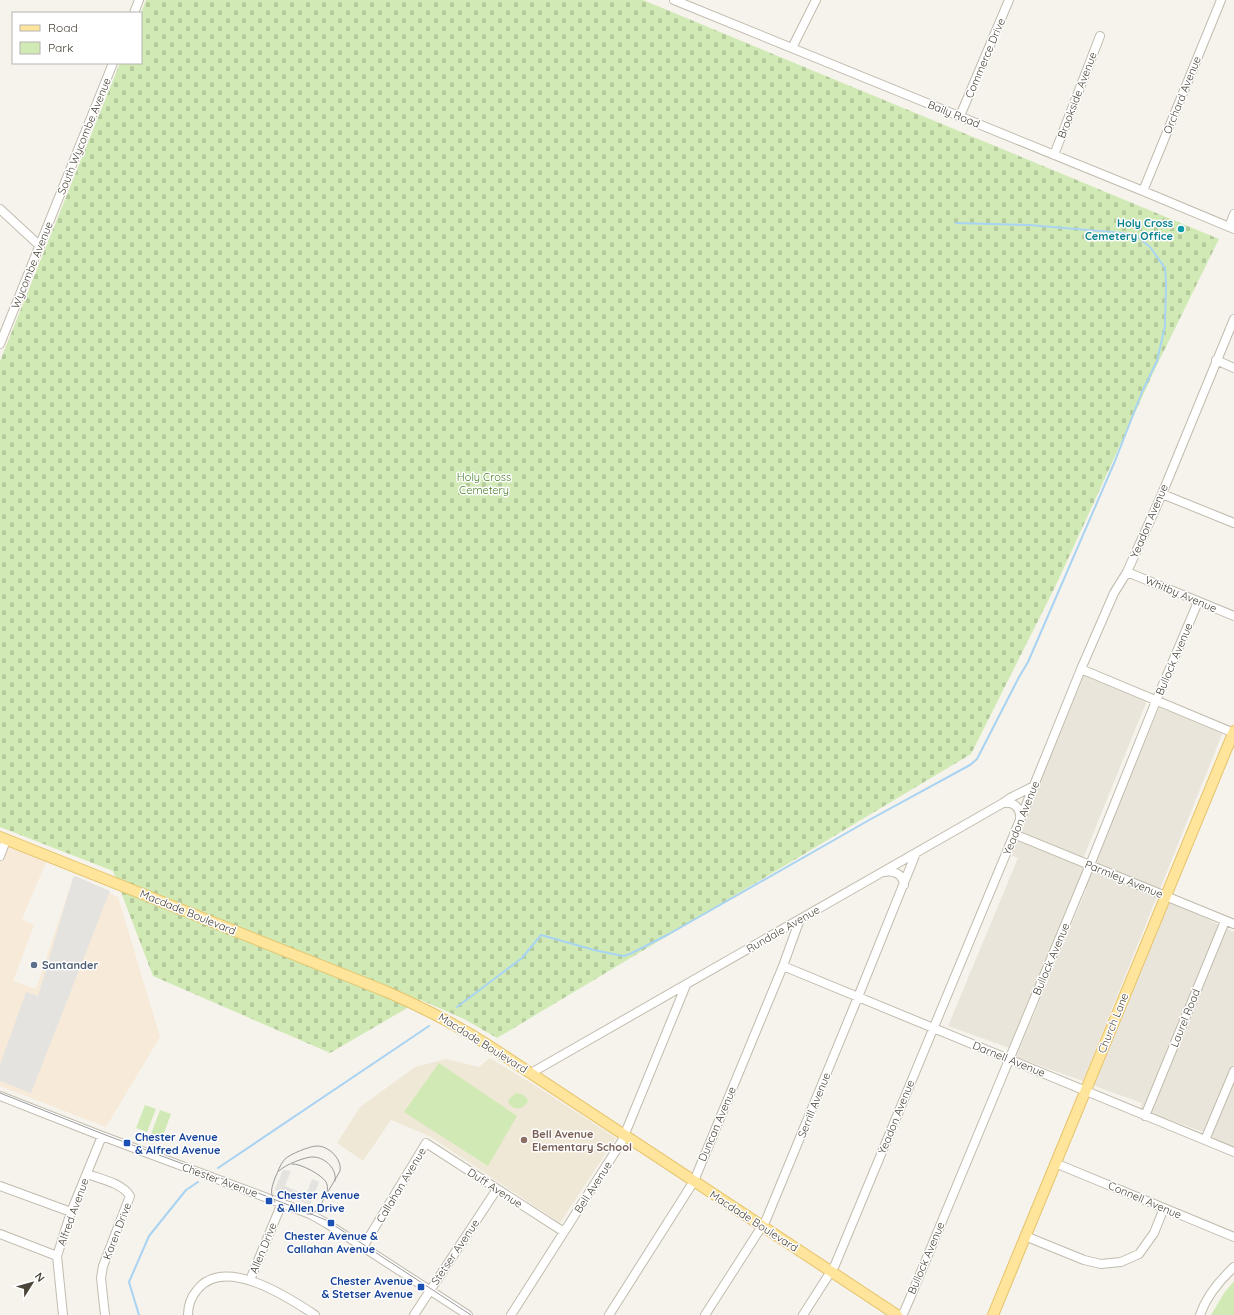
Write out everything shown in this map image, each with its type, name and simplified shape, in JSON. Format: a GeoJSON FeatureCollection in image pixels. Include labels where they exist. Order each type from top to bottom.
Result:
{"type":"FeatureCollection","features":[{"type":"Feature","properties":{"kind":"main road","name":"Church Lane"},"geometry":{"type":"LineString","coordinates":[[993,1315],[1234,732]]}},
{"type":"Feature","properties":{"kind":"main road","name":"Macdade Boulevard"},"geometry":{"type":"LineString","coordinates":[[3,838],[418,1006],[468,1032],[897,1315]]}},
{"type":"Feature","properties":{"kind":"street"},"geometry":{"type":"LineString","coordinates":[[134,12],[139,0]]}},
{"type":"Feature","properties":{"kind":"street","name":"Baily Road"},"geometry":{"type":"LineString","coordinates":[[674,0],[1231,228]]}},
{"type":"Feature","properties":{"kind":"street"},"geometry":{"type":"LineString","coordinates":[[792,48],[816,0]]}},
{"type":"Feature","properties":{"kind":"street","name":"Commerce Drive"},"geometry":{"type":"LineString","coordinates":[[960,116],[1009,0]]}},
{"type":"Feature","properties":{"kind":"street","name":"Orchard Avenue"},"geometry":{"type":"LineString","coordinates":[[1143,191],[1221,0]]}},
{"type":"Feature","properties":{"kind":"street","name":"Brookside Avenue"},"geometry":{"type":"LineString","coordinates":[[1054,155],[1100,36]]}},
{"type":"Feature","properties":{"kind":"street","name":"South Wycombe Avenue"},"geometry":{"type":"LineString","coordinates":[[55,208],[114,64]]}},
{"type":"Feature","properties":{"kind":"street","name":"Wycombe Avenue"},"geometry":{"type":"LineString","coordinates":[[0,344],[55,208]]}},
{"type":"Feature","properties":{"kind":"street"},"geometry":{"type":"LineString","coordinates":[[0,209],[40,246]]}},
{"type":"Feature","properties":{"kind":"street"},"geometry":{"type":"LineString","coordinates":[[1231,228],[1234,214]]}},
{"type":"Feature","properties":{"kind":"street","name":"Yeadon Avenue"},"geometry":{"type":"LineString","coordinates":[[803,1315],[836,1265],[1081,669],[1114,593],[1127,572],[1162,494],[1234,319]]}},
{"type":"Feature","properties":{"kind":"street"},"geometry":{"type":"LineString","coordinates":[[1216,360],[1234,368]]}},
{"type":"Feature","properties":{"kind":"street"},"geometry":{"type":"LineString","coordinates":[[1162,494],[1234,523]]}},
{"type":"Feature","properties":{"kind":"street","name":"Whitby Avenue"},"geometry":{"type":"LineString","coordinates":[[1127,572],[1234,616]]}},
{"type":"Feature","properties":{"kind":"street","name":"Bullock Avenue"},"geometry":{"type":"LineString","coordinates":[[901,1315],[907,1305],[1198,602]]}},
{"type":"Feature","properties":{"kind":"street"},"geometry":{"type":"LineString","coordinates":[[1081,669],[1234,732]]}},
{"type":"Feature","properties":{"kind":"street","name":"Rundale Avenue"},"geometry":{"type":"LineString","coordinates":[[532,1073],[1010,798],[1034,786]]}},
{"type":"Feature","properties":{"kind":"street"},"geometry":{"type":"LineString","coordinates":[[1003,803],[1009,803],[1017,806],[1021,813],[1020,820]]}},
{"type":"Feature","properties":{"kind":"street","name":"Parmley Avenue"},"geometry":{"type":"LineString","coordinates":[[1014,834],[1234,924]]}},
{"type":"Feature","properties":{"kind":"street"},"geometry":{"type":"LineString","coordinates":[[0,856],[3,838]]}},
{"type":"Feature","properties":{"kind":"street","name":"Serrill Avenue"},"geometry":{"type":"LineString","coordinates":[[706,1315],[767,1218],[916,853]]}},
{"type":"Feature","properties":{"kind":"street"},"geometry":{"type":"LineString","coordinates":[[883,872],[891,871],[898,874],[903,880],[904,885]]}},
{"type":"Feature","properties":{"kind":"street","name":"Duncan Avenue"},"geometry":{"type":"LineString","coordinates":[[609,1315],[694,1181],[783,966],[800,919]]}},
{"type":"Feature","properties":{"kind":"street","name":"Laurel Road"},"geometry":{"type":"LineString","coordinates":[[1145,1116],[1225,921]]}},
{"type":"Feature","properties":{"kind":"street","name":"Darnell Avenue"},"geometry":{"type":"LineString","coordinates":[[783,966],[1234,1152]]}},
{"type":"Feature","properties":{"kind":"street","name":"Bell Avenue"},"geometry":{"type":"LineString","coordinates":[[511,1315],[622,1141],[686,985]]}},
{"type":"Feature","properties":{"kind":"street"},"geometry":{"type":"LineString","coordinates":[[1205,1140],[1234,1071]]}},
{"type":"Feature","properties":{"kind":"street","name":"Chester Avenue"},"geometry":{"type":"LineString","coordinates":[[0,1096],[102,1136],[282,1202],[310,1214],[468,1315]]}},
{"type":"Feature","properties":{"kind":"street","name":"Alfred Avenue"},"geometry":{"type":"LineString","coordinates":[[63,1315],[57,1256],[71,1212],[102,1136]]}},
{"type":"Feature","properties":{"kind":"street","name":"Duff Avenue"},"geometry":{"type":"LineString","coordinates":[[426,1144],[564,1232]]}},
{"type":"Feature","properties":{"kind":"street","name":"Callahan Avenue"},"geometry":{"type":"LineString","coordinates":[[363,1247],[426,1144]]}},
{"type":"Feature","properties":{"kind":"street","name":"Connell Avenue"},"geometry":{"type":"LineString","coordinates":[[1056,1163],[1234,1237]]}},
{"type":"Feature","properties":{"kind":"street","name":"Karen Drive"},"geometry":{"type":"LineString","coordinates":[[87,1174],[119,1186],[130,1196],[101,1278],[105,1315]]}},
{"type":"Feature","properties":{"kind":"street"},"geometry":{"type":"LineString","coordinates":[[0,1186],[71,1212]]}},
{"type":"Feature","properties":{"kind":"street","name":"Stetser Avenue"},"geometry":{"type":"LineString","coordinates":[[414,1315],[497,1189]]}},
{"type":"Feature","properties":{"kind":"street","name":"Allen Drive"},"geometry":{"type":"LineString","coordinates":[[188,1315],[189,1301],[200,1285],[206,1281],[220,1276],[250,1280],[282,1202]]}},
{"type":"Feature","properties":{"kind":"street"},"geometry":{"type":"LineString","coordinates":[[1026,1236],[1084,1260],[1101,1264],[1120,1262],[1139,1254],[1154,1233],[1164,1208]]}},
{"type":"Feature","properties":{"kind":"street"},"geometry":{"type":"LineString","coordinates":[[0,1234],[57,1256]]}},
{"type":"Feature","properties":{"kind":"street"},"geometry":{"type":"LineString","coordinates":[[1192,1315],[1201,1312],[1212,1292],[1234,1267]]}},
{"type":"Feature","properties":{"kind":"street"},"geometry":{"type":"LineString","coordinates":[[250,1280],[295,1302],[315,1315]]}},
{"type":"Feature","properties":{"kind":"shaded area"},"geometry":{"type":"Polygon","coordinates":[[[1085,669],[1148,698],[1080,866],[1088,870],[1015,1050],[948,1026],[1018,858],[1008,854],[1085,669]]]}},
{"type":"Feature","properties":{"kind":"shaded area"},"geometry":{"type":"Polygon","coordinates":[[[1161,703],[1223,732],[1083,1081],[1016,1057],[1086,890],[1084,888],[1161,703]]]}},
{"type":"Feature","properties":{"kind":"shaded area"},"geometry":{"type":"Polygon","coordinates":[[[6,843],[47,860],[22,919],[34,925],[13,981],[36,989],[73,878],[118,897],[160,1037],[106,1127],[0,1086],[0,859],[6,843]]]}},
{"type":"Feature","properties":{"kind":"shaded area"},"geometry":{"type":"Polygon","coordinates":[[[75,876],[110,891],[31,1093],[0,1081],[0,1065],[26,992],[38,996],[73,878],[75,876]]]}},
{"type":"Feature","properties":{"kind":"shaded area"},"geometry":{"type":"Polygon","coordinates":[[[1166,899],[1234,932],[1234,1064],[1206,1133],[1140,1109],[1142,1103],[1089,1084],[1166,899]]]}},
{"type":"Feature","properties":{"kind":"shaded area","name":"Bell Avenue Elementary School"},"geometry":{"type":"Polygon","coordinates":[[[490,1058],[616,1138],[560,1223],[429,1136],[391,1120],[363,1161],[337,1143],[360,1107],[415,1067],[446,1059],[479,1067],[490,1058]]]}},
{"type":"Feature","properties":{"kind":"shaded area"},"geometry":{"type":"Polygon","coordinates":[[[1234,1070],[1234,1151],[1205,1140],[1234,1070]]]}},
{"type":"Feature","properties":{"kind":"shaded area"},"geometry":{"type":"Polygon","coordinates":[[[283,1170],[291,1171],[285,1186],[306,1195],[312,1179],[319,1182],[310,1205],[277,1192],[275,1189],[283,1170]]]}},
{"type":"Feature","properties":{"kind":"green space","name":"Holy Cross Cemetery"},"geometry":{"type":"Polygon","coordinates":[[[146,0],[643,0],[1219,239],[1155,369],[1056,585],[971,754],[497,1038],[464,1019],[421,1000],[330,1053],[153,976],[113,871],[0,827],[0,361],[120,64],[142,64],[141,12],[146,0]]]}},
{"type":"Feature","properties":{"kind":"green space"},"geometry":{"type":"Polygon","coordinates":[[[439,1063],[517,1116],[488,1166],[404,1112],[439,1063]]]}},
{"type":"Feature","properties":{"kind":"green space"},"geometry":{"type":"Polygon","coordinates":[[[516,1093],[522,1094],[527,1098],[528,1102],[523,1107],[514,1108],[508,1102],[516,1093]]]}},
{"type":"Feature","properties":{"kind":"green space"},"geometry":{"type":"Polygon","coordinates":[[[145,1105],[156,1109],[147,1132],[136,1128],[145,1105]]]}},
{"type":"Feature","properties":{"kind":"green space"},"geometry":{"type":"Polygon","coordinates":[[[160,1110],[171,1114],[162,1138],[151,1134],[160,1110]]]}},
{"type":"Feature","properties":{"kind":"green space"},"geometry":{"type":"Polygon","coordinates":[[[1234,1281],[1234,1315],[1211,1315],[1224,1293],[1234,1281]]]}},
{"type":"Feature","properties":{"kind":"waterway"},"geometry":{"type":"LineString","coordinates":[[457,1007],[522,958],[541,935],[618,955],[624,956],[632,953],[669,934],[871,819],[970,765],[977,759],[1028,662],[1115,461],[1142,392],[1157,361],[1165,326],[1166,284],[1165,268],[1150,247],[1138,237],[1123,233],[1029,225],[956,223]]}},
{"type":"Feature","properties":{"kind":"waterway"},"geometry":{"type":"LineString","coordinates":[[218,1168],[429,1026]]}},
{"type":"Feature","properties":{"kind":"waterway"},"geometry":{"type":"LineString","coordinates":[[139,1315],[129,1282],[149,1236],[186,1190],[198,1182]]}},
{"type":"Feature","properties":{"kind":"tram line"},"geometry":{"type":"LineString","coordinates":[[0,1093],[326,1220],[471,1315]]}},
{"type":"Feature","properties":{"kind":"tram line"},"geometry":{"type":"LineString","coordinates":[[275,1202],[272,1196],[272,1187],[279,1168],[285,1159],[310,1147],[317,1146],[326,1148],[337,1158],[340,1171],[318,1209],[312,1214],[307,1214]]}},
{"type":"Feature","properties":{"kind":"tram line"},"geometry":{"type":"LineString","coordinates":[[279,1171],[296,1161],[314,1157],[323,1159],[330,1165],[334,1172],[335,1181]]}},
{"type":"Feature","properties":{"kind":"tram line"},"geometry":{"type":"LineString","coordinates":[[292,1164],[305,1167],[324,1179],[327,1186],[326,1194]]}},
{"type":"Feature","properties":{"kind":"place","name":"Holy Cross Cemetery Office"},"geometry":{"type":"Point","coordinates":[1181,229]}},
{"type":"Feature","properties":{"kind":"place","name":"Santander"},"geometry":{"type":"Point","coordinates":[34,965]}},
{"type":"Feature","properties":{"kind":"place","name":"Bell Avenue Elementary School"},"geometry":{"type":"Point","coordinates":[524,1140]}},
{"type":"Feature","properties":{"kind":"place","name":"Chester Avenue & Alfred Avenue"},"geometry":{"type":"Point","coordinates":[127,1143]}},
{"type":"Feature","properties":{"kind":"place","name":"Chester Avenue & Allen Drive"},"geometry":{"type":"Point","coordinates":[269,1201]}},
{"type":"Feature","properties":{"kind":"place","name":"Chester Avenue & Callahan Avenue"},"geometry":{"type":"Point","coordinates":[331,1223]}},
{"type":"Feature","properties":{"kind":"place","name":"Chester Avenue & Stetser Avenue"},"geometry":{"type":"Point","coordinates":[421,1287]}}]}
